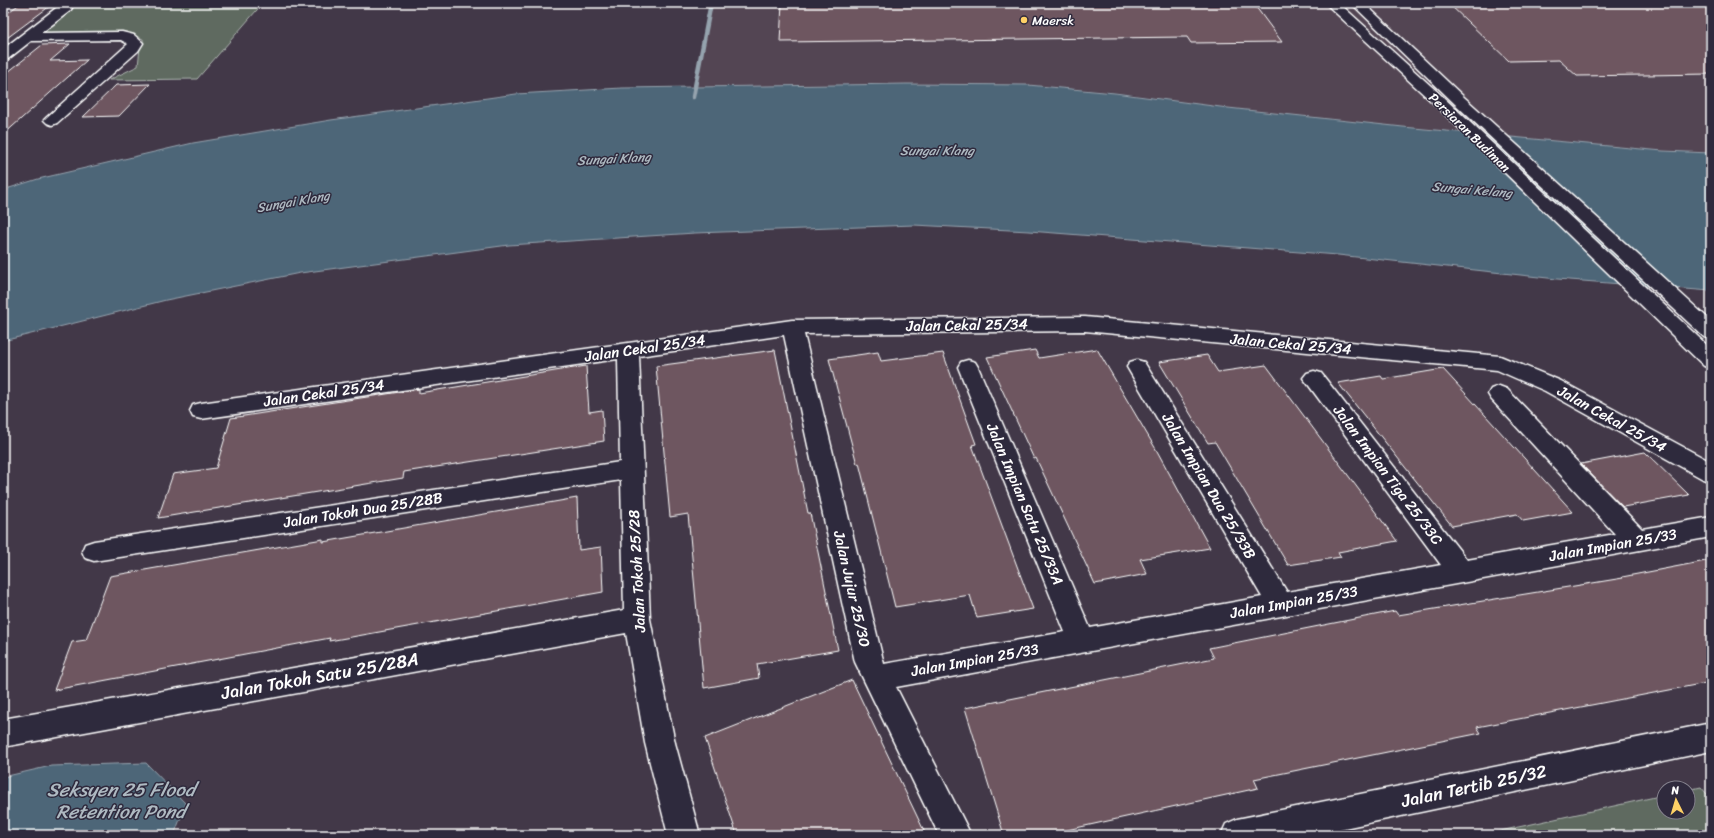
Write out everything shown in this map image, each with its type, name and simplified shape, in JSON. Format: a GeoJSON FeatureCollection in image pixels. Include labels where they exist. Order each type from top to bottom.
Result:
{"type":"FeatureCollection","features":[{"type":"Feature","properties":{"kind":"street","name":"Persiaran Budiman"},"geometry":{"type":"LineString","coordinates":[[1331,3],[1436,99],[1711,361]]}},
{"type":"Feature","properties":{"kind":"street","name":"Persiaran Budiman"},"geometry":{"type":"LineString","coordinates":[[1357,3],[1460,101],[1704,326]]}},
{"type":"Feature","properties":{"kind":"street"},"geometry":{"type":"LineString","coordinates":[[3,56],[65,8]]}},
{"type":"Feature","properties":{"kind":"street"},"geometry":{"type":"LineString","coordinates":[[28,38],[122,36],[129,38],[136,43],[133,48],[52,120]]}},
{"type":"Feature","properties":{"kind":"street","name":"Jalan Cekal 25/34"},"geometry":{"type":"LineString","coordinates":[[201,411],[792,327],[1085,324],[1500,363],[1553,386],[1711,473]]}},
{"type":"Feature","properties":{"kind":"street","name":"Jalan Jujur 25/30"},"geometry":{"type":"LineString","coordinates":[[792,327],[869,662],[954,835]]}},
{"type":"Feature","properties":{"kind":"street","name":"Jalan Tokoh 25/28"},"geometry":{"type":"LineString","coordinates":[[628,350],[637,619],[660,743],[684,835]]}},
{"type":"Feature","properties":{"kind":"street","name":"Jalan Impian Dua 25/33B"},"geometry":{"type":"LineString","coordinates":[[1137,366],[1281,605]]}},
{"type":"Feature","properties":{"kind":"street","name":"Jalan Impian Satu 25/33A"},"geometry":{"type":"LineString","coordinates":[[968,367],[1082,641]]}},
{"type":"Feature","properties":{"kind":"street","name":"Jalan Impian Tiga 25/33C"},"geometry":{"type":"LineString","coordinates":[[1314,378],[1461,572]]}},
{"type":"Feature","properties":{"kind":"street"},"geometry":{"type":"LineString","coordinates":[[1499,394],[1637,541]]}},
{"type":"Feature","properties":{"kind":"street","name":"Jalan Tokoh Dua 25/28B"},"geometry":{"type":"LineString","coordinates":[[94,551],[632,469]]}},
{"type":"Feature","properties":{"kind":"street","name":"Jalan Impian 25/33"},"geometry":{"type":"LineString","coordinates":[[877,678],[1711,527]]}},
{"type":"Feature","properties":{"kind":"street","name":"Jalan Tokoh Satu 25/28A"},"geometry":{"type":"LineString","coordinates":[[3,734],[637,619]]}},
{"type":"Feature","properties":{"kind":"street","name":"Jalan Tertib 25/32"},"geometry":{"type":"LineString","coordinates":[[1237,835],[1711,737]]}},
{"type":"Feature","properties":{"kind":"shaded area"},"geometry":{"type":"Polygon","coordinates":[[[711,3],[1711,3],[1711,153],[1663,151],[1403,127],[1228,108],[1115,92],[1028,85],[907,84],[694,87],[711,3]]]}},
{"type":"Feature","properties":{"kind":"green space"},"geometry":{"type":"Polygon","coordinates":[[[76,3],[263,3],[197,79],[109,80],[138,66],[140,48],[143,43],[143,39],[130,34],[38,35],[63,10],[76,3]]]}},
{"type":"Feature","properties":{"kind":"green space"},"geometry":{"type":"Polygon","coordinates":[[[1701,787],[1711,799],[1711,835],[1482,835],[1656,797],[1656,820],[1696,820],[1696,788],[1701,787]]]}},
{"type":"Feature","properties":{"kind":"water"},"geometry":{"type":"Polygon","coordinates":[[[907,84],[1028,85],[1115,93],[1228,108],[1403,127],[1663,151],[1711,153],[1711,291],[1557,279],[1338,255],[1029,231],[914,225],[695,233],[509,245],[300,273],[166,300],[3,341],[3,190],[38,179],[193,143],[331,120],[516,94],[622,88],[907,84]]]}},
{"type":"Feature","properties":{"kind":"water","name":"Seksyen 25 Flood Retention Pond"},"geometry":{"type":"Polygon","coordinates":[[[146,763],[186,804],[174,835],[3,835],[3,777],[51,766],[146,763]]]}},
{"type":"Feature","properties":{"kind":"building"},"geometry":{"type":"Polygon","coordinates":[[[21,3],[54,3],[3,41],[3,16],[21,3]]]}},
{"type":"Feature","properties":{"kind":"building","name":"Maersk"},"geometry":{"type":"Polygon","coordinates":[[[782,3],[1253,3],[1282,42],[1191,43],[1187,37],[780,42],[782,3]]]}},
{"type":"Feature","properties":{"kind":"building"},"geometry":{"type":"Polygon","coordinates":[[[1448,3],[1711,3],[1711,74],[1577,76],[1559,60],[1509,61],[1448,3]]]}},
{"type":"Feature","properties":{"kind":"building"},"geometry":{"type":"Polygon","coordinates":[[[70,44],[50,61],[87,60],[3,135],[3,76],[42,45],[70,44]]]}},
{"type":"Feature","properties":{"kind":"building"},"geometry":{"type":"Polygon","coordinates":[[[150,84],[119,116],[83,117],[116,85],[150,84]]]}},
{"type":"Feature","properties":{"kind":"building"},"geometry":{"type":"Polygon","coordinates":[[[1097,349],[1157,451],[1210,548],[1140,559],[1147,574],[1095,584],[1036,458],[1034,459],[987,357],[1035,350],[1039,358],[1097,349]]]}},
{"type":"Feature","properties":{"kind":"building"},"geometry":{"type":"Polygon","coordinates":[[[775,350],[808,513],[810,513],[838,650],[757,664],[759,678],[704,688],[688,514],[670,517],[656,366],[775,350]]]}},
{"type":"Feature","properties":{"kind":"building"},"geometry":{"type":"Polygon","coordinates":[[[878,352],[881,361],[943,353],[976,444],[972,445],[1033,609],[977,618],[970,595],[895,607],[859,463],[857,464],[829,359],[878,352]]]}},
{"type":"Feature","properties":{"kind":"building"},"geometry":{"type":"Polygon","coordinates":[[[1207,355],[1218,372],[1266,365],[1397,541],[1338,552],[1341,557],[1288,565],[1215,442],[1208,443],[1159,362],[1207,355]]]}},
{"type":"Feature","properties":{"kind":"building"},"geometry":{"type":"Polygon","coordinates":[[[586,366],[589,412],[602,410],[604,441],[404,472],[403,478],[158,518],[173,474],[216,468],[231,418],[419,389],[419,393],[586,366]]]}},
{"type":"Feature","properties":{"kind":"building"},"geometry":{"type":"Polygon","coordinates":[[[1443,369],[1573,512],[1523,521],[1517,514],[1452,526],[1338,383],[1381,376],[1383,379],[1443,369]]]}},
{"type":"Feature","properties":{"kind":"building"},"geometry":{"type":"Polygon","coordinates":[[[1645,452],[1689,495],[1623,507],[1581,464],[1645,452]]]}},
{"type":"Feature","properties":{"kind":"building"},"geometry":{"type":"Polygon","coordinates":[[[577,498],[579,550],[601,547],[603,592],[329,641],[330,638],[54,690],[72,642],[86,640],[110,576],[323,539],[323,542],[577,498]]]}},
{"type":"Feature","properties":{"kind":"building"},"geometry":{"type":"Polygon","coordinates":[[[1711,560],[1711,682],[1477,727],[1481,733],[1254,779],[1258,788],[1044,835],[1004,835],[965,708],[1214,658],[1209,648],[1319,626],[1395,611],[1398,615],[1623,578],[1622,577],[1711,560]]]}},
{"type":"Feature","properties":{"kind":"building"},"geometry":{"type":"Polygon","coordinates":[[[852,680],[926,835],[737,835],[705,738],[852,680]]]}},
{"type":"Feature","properties":{"kind":"waterway"},"geometry":{"type":"LineString","coordinates":[[693,97],[711,3]]}},
{"type":"Feature","properties":{"kind":"place","name":"Maersk"},"geometry":{"type":"Point","coordinates":[1024,20]}},
{"type":"Feature","properties":{"kind":"water label","name":"Sungai Klang"},"geometry":{"type":"Point","coordinates":[937,150]}},
{"type":"Feature","properties":{"kind":"water label","name":"Sungai Klang"},"geometry":{"type":"Point","coordinates":[614,158]}},
{"type":"Feature","properties":{"kind":"water label","name":"Sungai Kelang"},"geometry":{"type":"Point","coordinates":[1472,189]}},
{"type":"Feature","properties":{"kind":"water label","name":"Sungai Klang"},"geometry":{"type":"Point","coordinates":[293,201]}}]}
